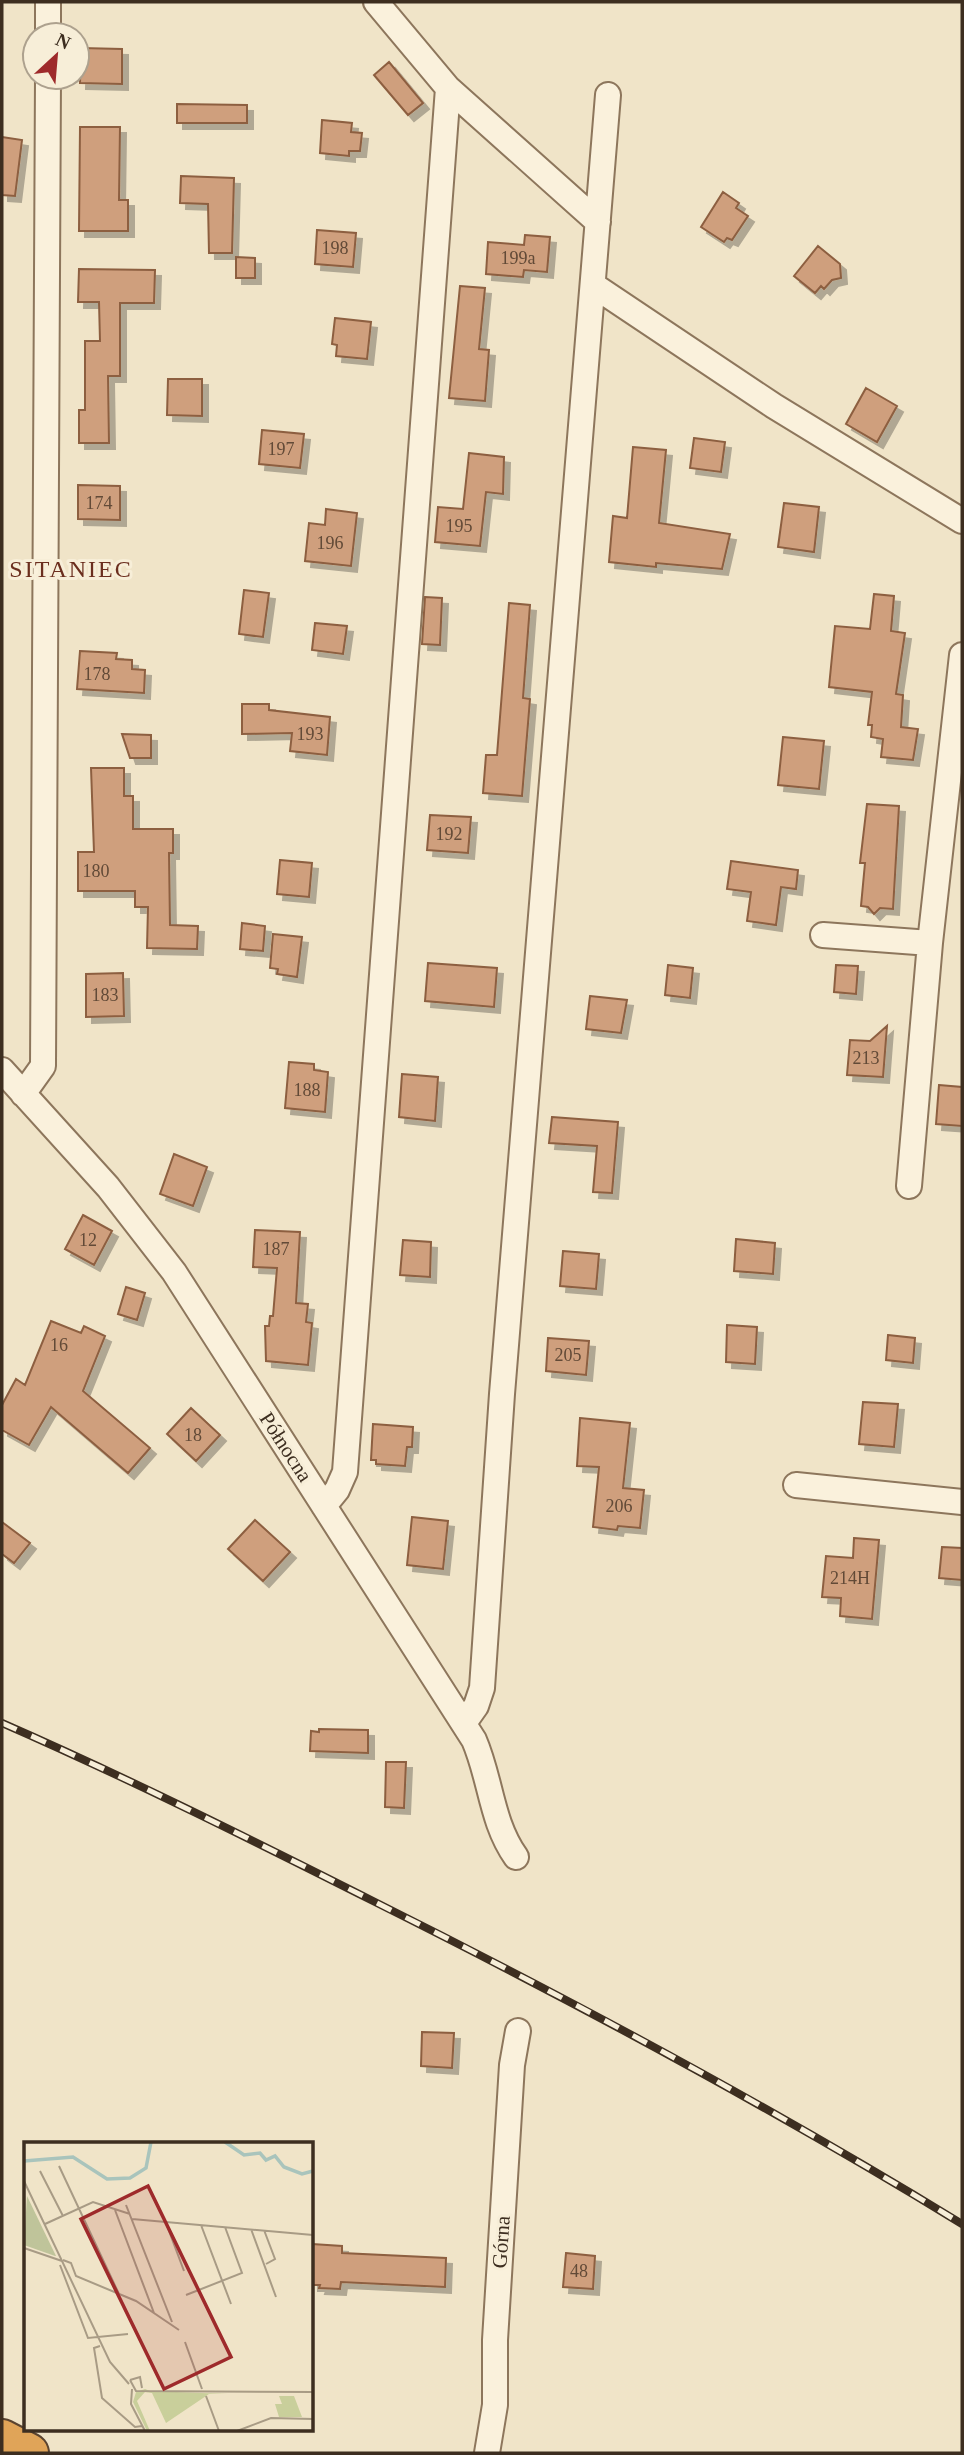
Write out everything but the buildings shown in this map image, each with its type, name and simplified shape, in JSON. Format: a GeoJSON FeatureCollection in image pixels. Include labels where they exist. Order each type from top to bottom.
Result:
{"type":"FeatureCollection","features":[{"type":"Feature","properties":{"kind":"highway"},"geometry":{"type":"LineString","coordinates":[[2,2439],[29,2453]]}},
{"type":"Feature","properties":{"kind":"street"},"geometry":{"type":"LineString","coordinates":[[48,2],[48,21]]}},
{"type":"Feature","properties":{"kind":"street"},"geometry":{"type":"LineString","coordinates":[[376,2],[448,88],[598,222]]}},
{"type":"Feature","properties":{"kind":"street"},"geometry":{"type":"LineString","coordinates":[[324,1506],[337,1490],[345,1472],[448,88]]}},
{"type":"Feature","properties":{"kind":"street"},"geometry":{"type":"LineString","coordinates":[[23,1094],[43,1066],[48,91]]}},
{"type":"Feature","properties":{"kind":"street"},"geometry":{"type":"LineString","coordinates":[[464,1723],[476,1706],[482,1688],[503,1380],[608,95]]}},
{"type":"Feature","properties":{"kind":"street"},"geometry":{"type":"LineString","coordinates":[[593,285],[774,406],[962,521]]}},
{"type":"Feature","properties":{"kind":"street"},"geometry":{"type":"LineString","coordinates":[[909,1186],[930,943],[962,655]]}},
{"type":"Feature","properties":{"kind":"street"},"geometry":{"type":"LineString","coordinates":[[823,935],[930,943]]}},
{"type":"Feature","properties":{"kind":"street","name":"Północna"},"geometry":{"type":"LineString","coordinates":[[2,1070],[108,1187],[174,1272],[464,1723],[482,1758],[503,1839],[516,1857]]}},
{"type":"Feature","properties":{"kind":"street"},"geometry":{"type":"LineString","coordinates":[[796,1485],[962,1502]]}},
{"type":"Feature","properties":{"kind":"street","name":"Górna"},"geometry":{"type":"LineString","coordinates":[[487,2453],[495,2405],[495,2340],[512,2065],[518,2031]]}},
{"type":"Feature","properties":{"kind":"railway"},"geometry":{"type":"LineString","coordinates":[[2,1723],[190,1810],[524,1978],[745,2097],[962,2224]]}},
{"type":"Feature","properties":{"kind":"district","name":"SITANIEC"},"geometry":{"type":"Point","coordinates":[71,569]}}]}
